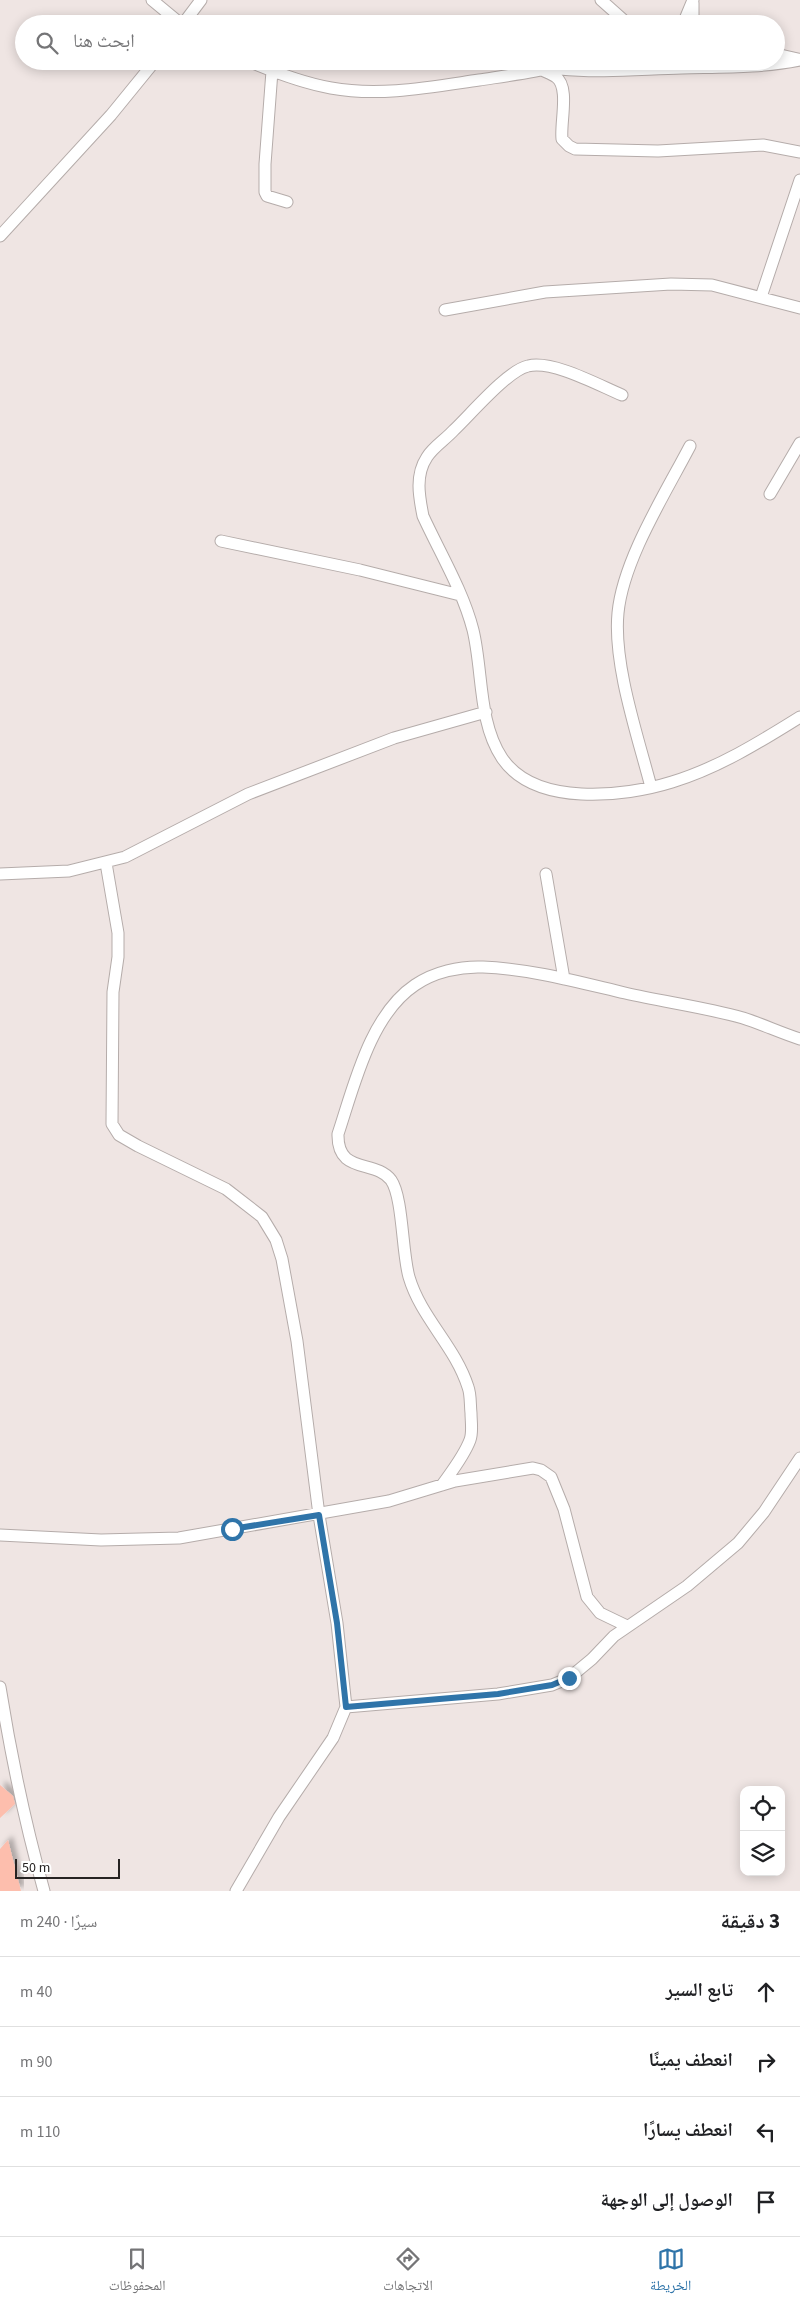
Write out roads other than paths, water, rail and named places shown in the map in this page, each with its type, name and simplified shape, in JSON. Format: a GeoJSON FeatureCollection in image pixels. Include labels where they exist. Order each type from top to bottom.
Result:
{"type":"FeatureCollection","features":[{"type":"Feature","properties":{"kind":"street"},"geometry":{"type":"LineString","coordinates":[[152,0],[171,15]]}},
{"type":"Feature","properties":{"kind":"street"},"geometry":{"type":"LineString","coordinates":[[189,15],[201,0]]}},
{"type":"Feature","properties":{"kind":"street"},"geometry":{"type":"LineString","coordinates":[[601,0],[618,15]]}},
{"type":"Feature","properties":{"kind":"street"},"geometry":{"type":"LineString","coordinates":[[692,15],[693,1]]}},
{"type":"Feature","properties":{"kind":"street"},"geometry":{"type":"LineString","coordinates":[[785,56],[800,60]]}},
{"type":"Feature","properties":{"kind":"street"},"geometry":{"type":"LineString","coordinates":[[785,63],[800,60]]}},
{"type":"Feature","properties":{"kind":"street"},"geometry":{"type":"LineString","coordinates":[[0,236],[111,116],[148,70]]}},
{"type":"Feature","properties":{"kind":"street"},"geometry":{"type":"LineString","coordinates":[[287,202],[267,196],[265,192],[264,164],[272,70],[332,88],[376,91],[421,89],[541,70]]}},
{"type":"Feature","properties":{"kind":"street"},"geometry":{"type":"LineString","coordinates":[[548,70],[560,82],[564,92],[562,139],[575,149],[658,151],[763,146],[800,152]]}},
{"type":"Feature","properties":{"kind":"street"},"geometry":{"type":"LineString","coordinates":[[563,70],[595,72],[620,70]]}},
{"type":"Feature","properties":{"kind":"street"},"geometry":{"type":"LineString","coordinates":[[761,297],[800,180]]}},
{"type":"Feature","properties":{"kind":"street"},"geometry":{"type":"LineString","coordinates":[[445,310],[545,292],[662,284],[712,285],[800,308]]}},
{"type":"Feature","properties":{"kind":"street"},"geometry":{"type":"LineString","coordinates":[[622,395],[566,372],[541,365],[527,366],[506,380],[427,456],[420,476],[419,488],[423,516],[460,595],[473,630],[486,712],[494,743],[502,759],[515,772],[531,782],[569,794],[651,787],[698,772],[754,745],[800,717]]}},
{"type":"Feature","properties":{"kind":"street"},"geometry":{"type":"LineString","coordinates":[[770,494],[800,443]]}},
{"type":"Feature","properties":{"kind":"street"},"geometry":{"type":"LineString","coordinates":[[651,787],[619,656],[618,613],[621,595],[632,561],[690,446]]}},
{"type":"Feature","properties":{"kind":"street"},"geometry":{"type":"LineString","coordinates":[[221,541],[360,570],[460,595]]}},
{"type":"Feature","properties":{"kind":"street"},"geometry":{"type":"LineString","coordinates":[[0,874],[69,871],[125,857],[257,790],[394,738],[486,712]]}},
{"type":"Feature","properties":{"kind":"street"},"geometry":{"type":"LineString","coordinates":[[106,863],[118,934],[118,957],[113,992],[112,1124],[119,1136],[226,1189],[262,1218],[276,1240],[297,1341],[319,1515],[337,1623],[346,1707],[333,1738],[279,1817],[236,1891]]}},
{"type":"Feature","properties":{"kind":"street"},"geometry":{"type":"LineString","coordinates":[[546,874],[564,979]]}},
{"type":"Feature","properties":{"kind":"street"},"geometry":{"type":"LineString","coordinates":[[442,1485],[471,1438],[469,1389],[461,1368],[415,1298],[405,1261],[400,1213],[394,1186],[390,1179],[384,1175],[349,1161],[340,1149],[338,1134],[360,1069],[376,1032],[391,1009],[414,986],[432,976],[458,968],[483,967],[564,979],[744,1019],[800,1039]]}},
{"type":"Feature","properties":{"kind":"street"},"geometry":{"type":"LineString","coordinates":[[346,1707],[489,1695],[552,1685],[569,1678],[627,1626],[687,1586],[738,1543],[764,1512],[800,1458]]}},
{"type":"Feature","properties":{"kind":"street"},"geometry":{"type":"LineString","coordinates":[[0,1535],[101,1540],[179,1538],[319,1515],[389,1501],[442,1485],[533,1468],[542,1470],[551,1477],[564,1509],[587,1597],[600,1613],[627,1626]]}},
{"type":"Feature","properties":{"kind":"street"},"geometry":{"type":"LineString","coordinates":[[0,1687],[4,1738],[44,1891]]}}]}
